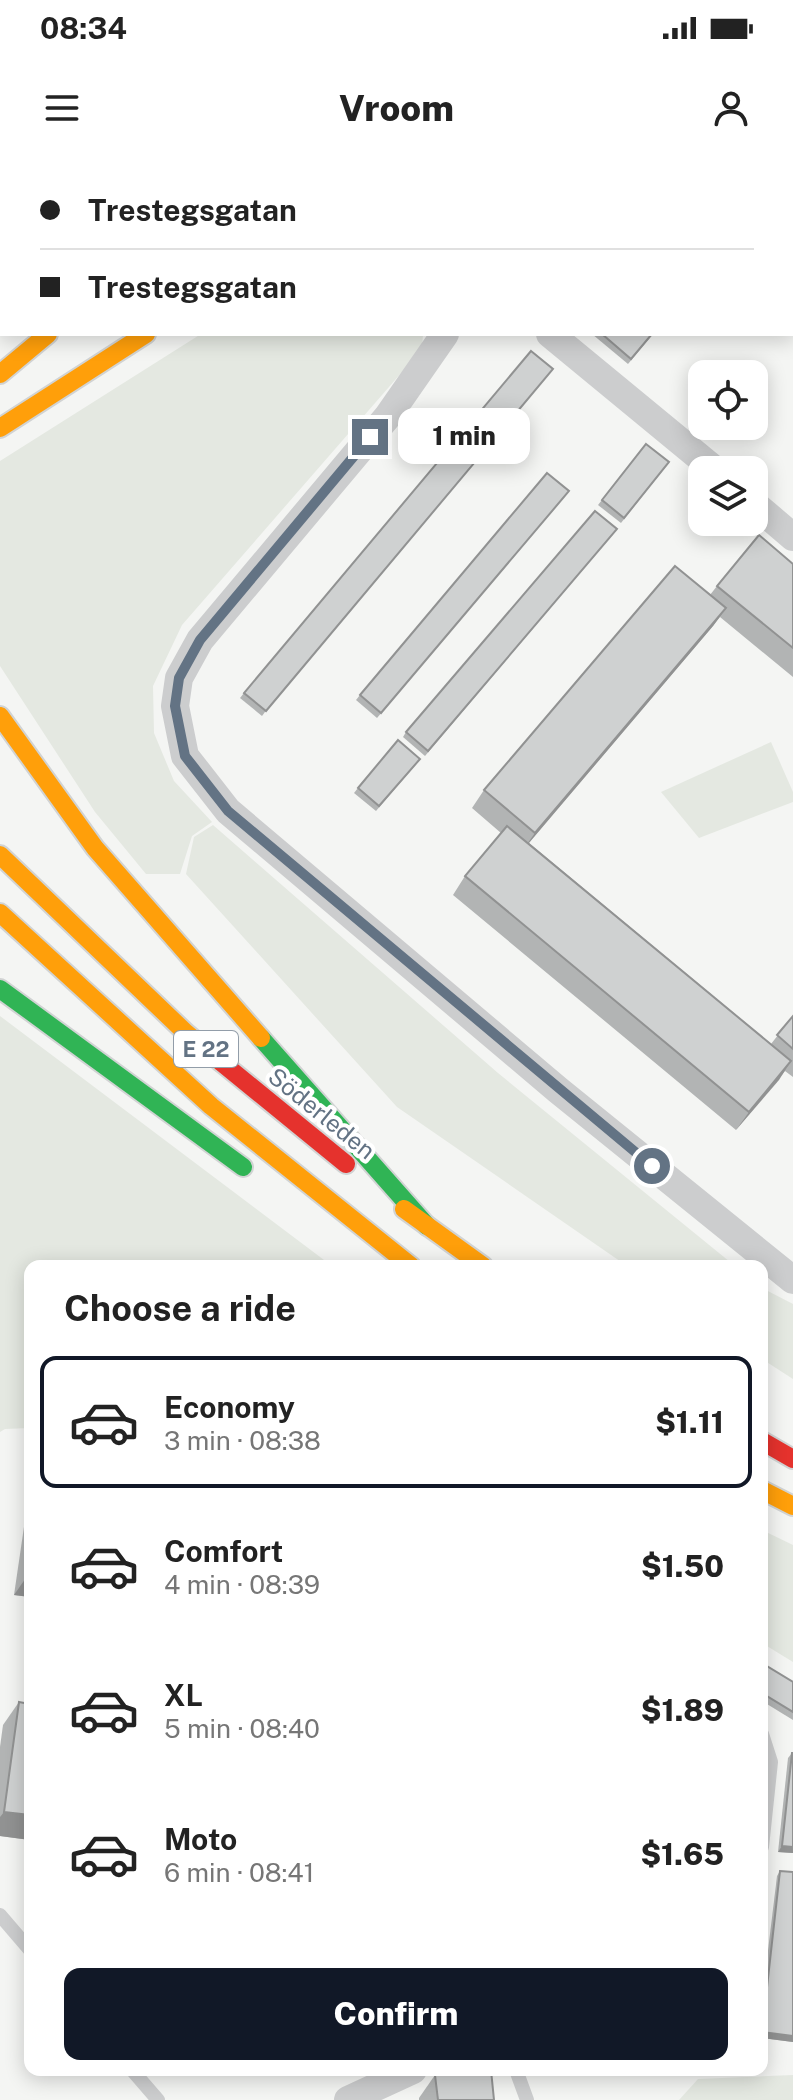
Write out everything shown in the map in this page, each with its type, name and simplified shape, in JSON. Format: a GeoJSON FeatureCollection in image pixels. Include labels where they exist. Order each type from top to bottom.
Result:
{"type":"FeatureCollection","features":[{"type":"Feature","properties":{"kind":"main road"},"geometry":{"type":"LineString","coordinates":[[0,374],[46,336]]}},
{"type":"Feature","properties":{"kind":"main road"},"geometry":{"type":"LineString","coordinates":[[0,428],[143,336]]}},
{"type":"Feature","properties":{"kind":"main road"},"geometry":{"type":"LineString","coordinates":[[0,716],[95,848],[427,1226]]}},
{"type":"Feature","properties":{"kind":"main road","name":"Söderleden"},"geometry":{"type":"LineString","coordinates":[[0,855],[186,1033],[308,1135],[475,1260]]}},
{"type":"Feature","properties":{"kind":"main road","name":"E 22"},"geometry":{"type":"LineString","coordinates":[[0,913],[211,1106],[401,1260]]}},
{"type":"Feature","properties":{"kind":"main road"},"geometry":{"type":"LineString","coordinates":[[0,989],[261,1180]]}},
{"type":"Feature","properties":{"kind":"main road"},"geometry":{"type":"LineString","coordinates":[[326,1222],[397,1260]]}},
{"type":"Feature","properties":{"kind":"main road"},"geometry":{"type":"LineString","coordinates":[[768,1444],[793,1459]]}},
{"type":"Feature","properties":{"kind":"main road"},"geometry":{"type":"LineString","coordinates":[[768,1493],[793,1506]]}},
{"type":"Feature","properties":{"kind":"street"},"geometry":{"type":"LineString","coordinates":[[444,336],[388,416],[200,640],[179,678],[175,706],[185,756],[228,811],[558,1090],[793,1280]]}},
{"type":"Feature","properties":{"kind":"street"},"geometry":{"type":"LineString","coordinates":[[552,336],[698,456]]}},
{"type":"Feature","properties":{"kind":"street"},"geometry":{"type":"LineString","coordinates":[[768,516],[793,537]]}},
{"type":"Feature","properties":{"kind":"street"},"geometry":{"type":"LineString","coordinates":[[348,2100],[400,2076]]}},
{"type":"Feature","properties":{"kind":"lane"},"geometry":{"type":"LineString","coordinates":[[768,1753],[771,1762],[768,1790]]}},
{"type":"Feature","properties":{"kind":"lane"},"geometry":{"type":"LineString","coordinates":[[0,1915],[24,1943]]}},
{"type":"Feature","properties":{"kind":"lane"},"geometry":{"type":"LineString","coordinates":[[137,2076],[158,2100]]}},
{"type":"Feature","properties":{"kind":"lane"},"geometry":{"type":"LineString","coordinates":[[518,2076],[527,2100]]}},
{"type":"Feature","properties":{"kind":"shaded area"},"geometry":{"type":"Polygon","coordinates":[[[198,336],[423,336],[422,349],[182,625],[153,686],[154,733],[174,781],[212,822],[192,836],[180,874],[146,874],[95,812],[0,666],[0,461],[198,336]]]}},
{"type":"Feature","properties":{"kind":"shaded area"},"geometry":{"type":"Polygon","coordinates":[[[771,742],[793,792],[793,802],[699,838],[661,792],[771,742]]]}},
{"type":"Feature","properties":{"kind":"shaded area"},"geometry":{"type":"Polygon","coordinates":[[[213,825],[498,1073],[728,1260],[618,1260],[397,1107],[186,874],[194,837],[213,825]]]}},
{"type":"Feature","properties":{"kind":"shaded area"},"geometry":{"type":"Polygon","coordinates":[[[0,1016],[324,1260],[24,1260],[24,1428],[0,1432],[0,1016]]]}},
{"type":"Feature","properties":{"kind":"shaded area"},"geometry":{"type":"Polygon","coordinates":[[[768,1291],[793,1304],[793,1379],[768,1363],[768,1291]]]}},
{"type":"Feature","properties":{"kind":"shaded area"},"geometry":{"type":"Polygon","coordinates":[[[768,1533],[793,1545],[793,1662],[768,1647],[768,1533]]]}},
{"type":"Feature","properties":{"kind":"shaded area"},"geometry":{"type":"Polygon","coordinates":[[[793,2075],[793,2100],[679,2100],[698,2079],[793,2075]]]}},
{"type":"Feature","properties":{"kind":"building"},"geometry":{"type":"Polygon","coordinates":[[[604,336],[650,336],[631,359],[604,336]]]}},
{"type":"Feature","properties":{"kind":"building"},"geometry":{"type":"Polygon","coordinates":[[[531,351],[553,369],[266,711],[244,693],[531,351]]]}},
{"type":"Feature","properties":{"kind":"building"},"geometry":{"type":"Polygon","coordinates":[[[646,444],[669,462],[624,518],[602,500],[646,444]]]}},
{"type":"Feature","properties":{"kind":"building"},"geometry":{"type":"Polygon","coordinates":[[[547,473],[569,491],[381,713],[360,695],[547,473]]]}},
{"type":"Feature","properties":{"kind":"building"},"geometry":{"type":"Polygon","coordinates":[[[595,511],[617,529],[428,751],[406,732],[595,511]]]}},
{"type":"Feature","properties":{"kind":"building"},"geometry":{"type":"Polygon","coordinates":[[[760,536],[793,564],[793,648],[717,586],[760,536]]]}},
{"type":"Feature","properties":{"kind":"building"},"geometry":{"type":"Polygon","coordinates":[[[675,566],[726,608],[535,833],[484,790],[675,566]]]}},
{"type":"Feature","properties":{"kind":"building"},"geometry":{"type":"Polygon","coordinates":[[[398,740],[420,759],[379,806],[358,788],[398,740]]]}},
{"type":"Feature","properties":{"kind":"building"},"geometry":{"type":"Polygon","coordinates":[[[507,826],[791,1061],[749,1112],[465,876],[507,826]]]}},
{"type":"Feature","properties":{"kind":"building"},"geometry":{"type":"Polygon","coordinates":[[[793,1016],[793,1049],[777,1035],[793,1016]]]}},
{"type":"Feature","properties":{"kind":"building"},"geometry":{"type":"Polygon","coordinates":[[[768,1667],[793,1682],[793,1712],[768,1697],[768,1667]]]}},
{"type":"Feature","properties":{"kind":"building"},"geometry":{"type":"Polygon","coordinates":[[[19,1702],[24,1703],[24,1814],[4,1812],[19,1702]]]}},
{"type":"Feature","properties":{"kind":"building"},"geometry":{"type":"Polygon","coordinates":[[[793,1753],[793,1847],[782,1846],[793,1753]]]}},
{"type":"Feature","properties":{"kind":"building"},"geometry":{"type":"Polygon","coordinates":[[[780,1871],[793,1872],[793,2036],[768,2033],[768,1978],[780,1871]]]}},
{"type":"Feature","properties":{"kind":"building"},"geometry":{"type":"Polygon","coordinates":[[[435,2076],[492,2076],[494,2100],[438,2100],[435,2076]]]}},
{"type":"Feature","properties":{"kind":"traffic: fast"},"geometry":{"type":"LineString","coordinates":[[0,989],[243,1167]]}},
{"type":"Feature","properties":{"kind":"traffic: fast"},"geometry":{"type":"LineString","coordinates":[[261,1038],[427,1226]]}},
{"type":"Feature","properties":{"kind":"traffic: slow"},"geometry":{"type":"LineString","coordinates":[[0,374],[46,336]]}},
{"type":"Feature","properties":{"kind":"traffic: slow"},"geometry":{"type":"LineString","coordinates":[[0,428],[143,336]]}},
{"type":"Feature","properties":{"kind":"traffic: slow"},"geometry":{"type":"LineString","coordinates":[[0,716],[95,848],[261,1038]]}},
{"type":"Feature","properties":{"kind":"traffic: slow"},"geometry":{"type":"LineString","coordinates":[[0,855],[186,1033],[221,1062]]}},
{"type":"Feature","properties":{"kind":"traffic: slow"},"geometry":{"type":"LineString","coordinates":[[0,913],[211,1106],[404,1260]]}},
{"type":"Feature","properties":{"kind":"traffic: slow"},"geometry":{"type":"LineString","coordinates":[[404,1209],[475,1260]]}},
{"type":"Feature","properties":{"kind":"traffic: slow"},"geometry":{"type":"LineString","coordinates":[[768,1493],[793,1506]]}},
{"type":"Feature","properties":{"kind":"traffic: jam"},"geometry":{"type":"LineString","coordinates":[[221,1062],[346,1164]]}},
{"type":"Feature","properties":{"kind":"traffic: jam"},"geometry":{"type":"LineString","coordinates":[[768,1444],[793,1459]]}},
{"type":"Feature","properties":{"kind":"route"},"geometry":{"type":"LineString","coordinates":[[370,437],[200,640],[179,678],[175,706],[185,756],[228,811],[652,1166]]}}]}
